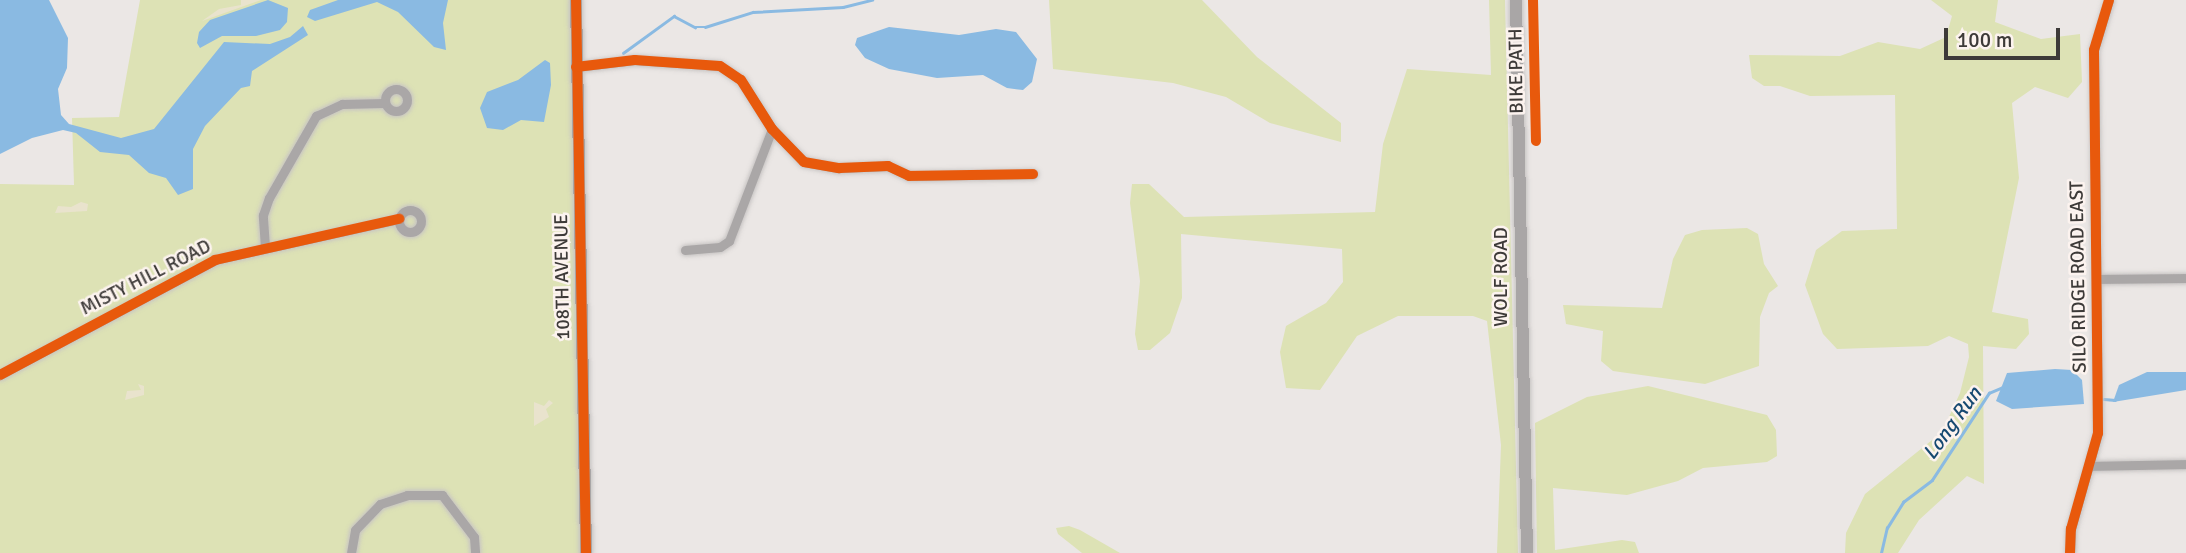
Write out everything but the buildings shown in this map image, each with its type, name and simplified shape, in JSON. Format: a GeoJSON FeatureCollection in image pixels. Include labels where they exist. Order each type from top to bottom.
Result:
{"type":"FeatureCollection","features":[{"type":"Feature","properties":{"kind":"street","name":"108TH AVENUE"},"geometry":{"type":"LineString","coordinates":[[576,0],[586,553]]}},
{"type":"Feature","properties":{"kind":"street","name":"WOLF ROAD"},"geometry":{"type":"LineString","coordinates":[[1516,0],[1527,553]]}},
{"type":"Feature","properties":{"kind":"street","name":"SILO RIDGE ROAD EAST"},"geometry":{"type":"LineString","coordinates":[[2070,553],[2073,518],[2098,433],[2094,50],[2109,0]]}},
{"type":"Feature","properties":{"kind":"street"},"geometry":{"type":"LineString","coordinates":[[576,67],[635,60],[720,66],[741,80],[772,129],[804,162],[839,168],[888,166],[909,176],[1033,174]]}},
{"type":"Feature","properties":{"kind":"street"},"geometry":{"type":"LineString","coordinates":[[265,247],[263,215],[269,198],[316,116],[342,104],[385,103]]}},
{"type":"Feature","properties":{"kind":"street"},"geometry":{"type":"LineString","coordinates":[[685,250],[720,247],[729,241],[772,129]]}},
{"type":"Feature","properties":{"kind":"street","name":"MISTY HILL ROAD"},"geometry":{"type":"LineString","coordinates":[[0,375],[215,260],[399,219]]}},
{"type":"Feature","properties":{"kind":"street"},"geometry":{"type":"LineString","coordinates":[[2096,279],[2186,278]]}},
{"type":"Feature","properties":{"kind":"street"},"geometry":{"type":"LineString","coordinates":[[2090,466],[2186,464]]}},
{"type":"Feature","properties":{"kind":"street"},"geometry":{"type":"LineString","coordinates":[[352,553],[355,530],[380,504],[407,495],[442,495],[474,537],[475,553]]}},
{"type":"Feature","properties":{"kind":"green space"},"geometry":{"type":"Polygon","coordinates":[[[140,0],[570,0],[583,553],[0,553],[0,184],[74,185],[72,118],[119,117],[140,0]]]}},
{"type":"Feature","properties":{"kind":"green space"},"geometry":{"type":"Polygon","coordinates":[[[1049,0],[1202,0],[1257,57],[1341,123],[1341,142],[1270,123],[1226,97],[1173,83],[1053,69],[1049,0]]]}},
{"type":"Feature","properties":{"kind":"green space"},"geometry":{"type":"Polygon","coordinates":[[[1489,0],[1505,0],[1518,553],[1497,553],[1501,445],[1487,321],[1473,316],[1398,316],[1357,336],[1320,390],[1286,388],[1280,352],[1286,326],[1326,303],[1343,282],[1342,249],[1181,234],[1182,298],[1170,333],[1150,350],[1138,350],[1135,334],[1140,281],[1130,203],[1132,184],[1149,184],[1184,217],[1375,212],[1383,144],[1407,69],[1491,75],[1489,0]]]}},
{"type":"Feature","properties":{"kind":"green space"},"geometry":{"type":"Polygon","coordinates":[[[1931,0],[1998,0],[1995,22],[2041,39],[2080,34],[2082,82],[2068,98],[2035,87],[2012,103],[2019,178],[1992,312],[2028,319],[2029,334],[2016,349],[1983,346],[1984,484],[1967,476],[1919,520],[1898,553],[1845,553],[1846,533],[1865,494],[1942,432],[1960,393],[1969,357],[1968,344],[1949,336],[1928,346],[1837,349],[1823,334],[1805,285],[1816,250],[1842,231],[1897,229],[1895,95],[1810,96],[1780,86],[1764,86],[1752,78],[1749,55],[1840,56],[1878,42],[1920,49],[1946,37],[1952,16],[1931,0]]]}},
{"type":"Feature","properties":{"kind":"green space"},"geometry":{"type":"Polygon","coordinates":[[[1747,228],[1758,234],[1764,264],[1778,286],[1769,293],[1760,317],[1759,366],[1705,384],[1613,371],[1601,361],[1603,331],[1566,324],[1563,305],[1662,308],[1673,259],[1685,235],[1702,230],[1747,228]]]}},
{"type":"Feature","properties":{"kind":"green space"},"geometry":{"type":"Polygon","coordinates":[[[1648,386],[1767,415],[1776,430],[1777,456],[1767,462],[1703,468],[1678,481],[1627,495],[1553,488],[1555,550],[1622,540],[1635,542],[1639,553],[1537,553],[1535,423],[1587,397],[1648,386]]]}},
{"type":"Feature","properties":{"kind":"green space"},"geometry":{"type":"Polygon","coordinates":[[[1069,526],[1120,553],[1082,553],[1058,534],[1056,528],[1069,526]]]}},
{"type":"Feature","properties":{"kind":"sand"},"geometry":{"type":"Polygon","coordinates":[[[241,0],[261,0],[202,21],[219,9],[241,5],[241,0]]]}},
{"type":"Feature","properties":{"kind":"sand"},"geometry":{"type":"Polygon","coordinates":[[[81,202],[88,204],[87,211],[55,213],[58,206],[71,207],[81,202]]]}},
{"type":"Feature","properties":{"kind":"sand"},"geometry":{"type":"Polygon","coordinates":[[[138,384],[144,386],[144,395],[125,400],[127,391],[141,390],[138,384]]]}},
{"type":"Feature","properties":{"kind":"sand"},"geometry":{"type":"Polygon","coordinates":[[[549,400],[553,403],[546,409],[549,417],[534,426],[534,402],[544,406],[549,400]]]}},
{"type":"Feature","properties":{"kind":"water"},"geometry":{"type":"Polygon","coordinates":[[[0,0],[49,0],[68,38],[67,68],[58,89],[61,115],[69,124],[121,138],[154,129],[224,42],[270,44],[290,37],[303,26],[308,35],[252,71],[250,86],[241,88],[205,126],[193,149],[193,189],[178,195],[166,178],[149,173],[129,155],[100,152],[76,133],[63,130],[32,138],[0,154],[0,0]]]}},
{"type":"Feature","properties":{"kind":"water"},"geometry":{"type":"Polygon","coordinates":[[[268,0],[288,8],[287,22],[280,30],[256,36],[222,36],[200,48],[197,43],[199,32],[210,20],[268,0]]]}},
{"type":"Feature","properties":{"kind":"water"},"geometry":{"type":"Polygon","coordinates":[[[338,0],[448,0],[443,23],[446,50],[434,47],[398,12],[377,2],[315,21],[307,17],[310,10],[338,0]]]}},
{"type":"Feature","properties":{"kind":"water"},"geometry":{"type":"Polygon","coordinates":[[[889,27],[959,35],[996,29],[1016,32],[1037,59],[1032,82],[1023,90],[1007,88],[983,75],[937,78],[889,69],[865,58],[855,45],[857,38],[889,27]]]}},
{"type":"Feature","properties":{"kind":"water"},"geometry":{"type":"Polygon","coordinates":[[[545,60],[550,63],[551,85],[544,122],[521,120],[503,130],[487,128],[480,108],[487,92],[518,80],[545,60]]]}},
{"type":"Feature","properties":{"kind":"water"},"geometry":{"type":"Polygon","coordinates":[[[2072,370],[2082,380],[2084,404],[2012,409],[1996,401],[2007,373],[2072,370]]]}},
{"type":"Feature","properties":{"kind":"water"},"geometry":{"type":"Polygon","coordinates":[[[2147,372],[2186,372],[2186,390],[2113,402],[2119,385],[2147,372]]]}},
{"type":"Feature","properties":{"kind":"waterway"},"geometry":{"type":"LineString","coordinates":[[623,53],[674,16],[695,27],[705,27],[753,12],[843,7],[872,0]]}},
{"type":"Feature","properties":{"kind":"waterway","name":"Long Run"},"geometry":{"type":"LineString","coordinates":[[1881,553],[1887,528],[1903,502],[1932,480],[1989,393],[2003,387]]}},
{"type":"Feature","properties":{"kind":"waterway","name":"Long Run"},"geometry":{"type":"LineString","coordinates":[[2104,399],[2115,400]]}},
{"type":"Feature","properties":{"kind":"cycle path"},"geometry":{"type":"LineString","coordinates":[[576,0],[586,553]]}},
{"type":"Feature","properties":{"kind":"cycle path","name":"BIKE PATH"},"geometry":{"type":"LineString","coordinates":[[1533,0],[1536,141]]}},
{"type":"Feature","properties":{"kind":"cycle path"},"geometry":{"type":"LineString","coordinates":[[2070,553],[2071,529],[2098,433],[2094,50],[2109,0]]}},
{"type":"Feature","properties":{"kind":"cycle path"},"geometry":{"type":"LineString","coordinates":[[576,67],[635,60],[720,66],[741,80],[772,129],[804,162],[839,168],[888,166],[909,176],[1033,174]]}},
{"type":"Feature","properties":{"kind":"cycle path"},"geometry":{"type":"LineString","coordinates":[[0,375],[215,260],[399,219]]}}]}
